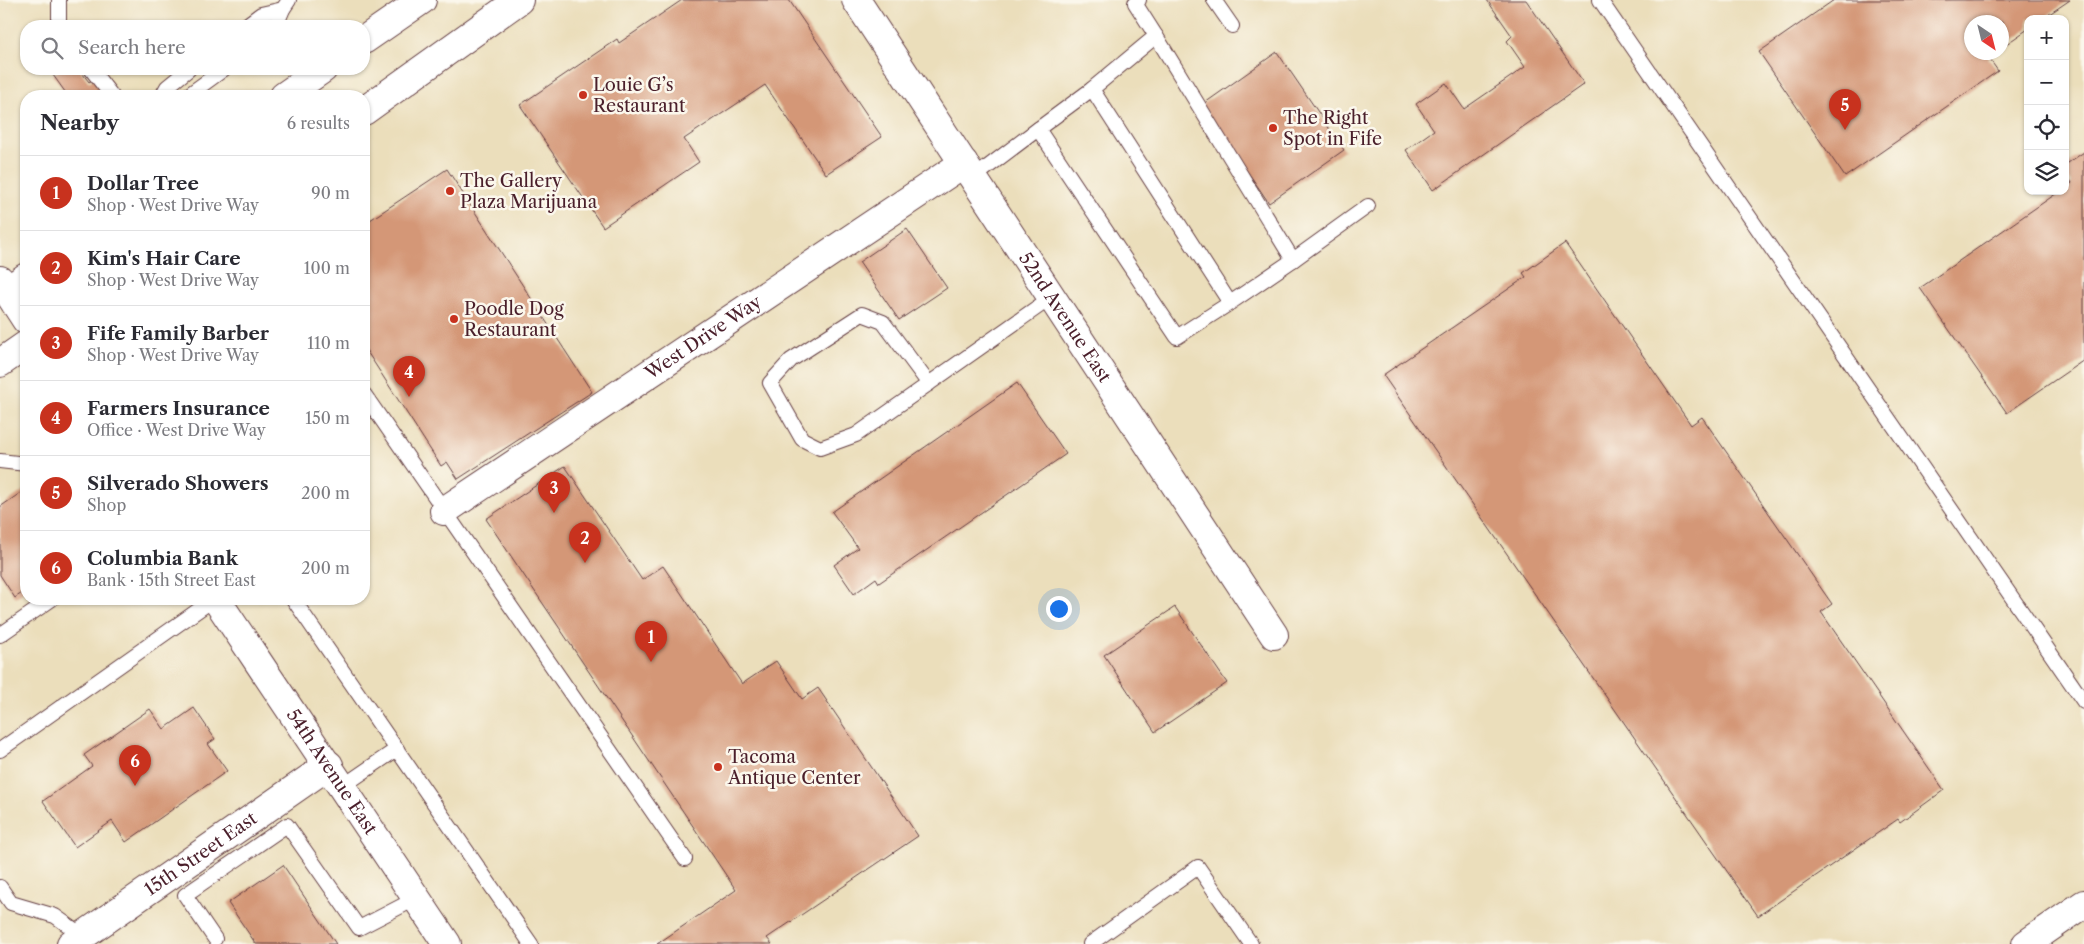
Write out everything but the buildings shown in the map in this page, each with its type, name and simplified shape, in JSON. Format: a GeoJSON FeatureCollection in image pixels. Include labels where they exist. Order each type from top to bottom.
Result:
{"type":"FeatureCollection","features":[{"type":"Feature","properties":{"kind":"street"},"geometry":{"type":"LineString","coordinates":[[370,107],[519,0]]}},
{"type":"Feature","properties":{"kind":"street","name":"52nd Avenue East"},"geometry":{"type":"LineString","coordinates":[[856,0],[1274,635]]}},
{"type":"Feature","properties":{"kind":"street"},"geometry":{"type":"LineString","coordinates":[[370,35],[410,3]]}},
{"type":"Feature","properties":{"kind":"street"},"geometry":{"type":"LineString","coordinates":[[293,90],[314,75]]}},
{"type":"Feature","properties":{"kind":"street","name":"West Drive Way"},"geometry":{"type":"LineString","coordinates":[[444,511],[969,170]]}},
{"type":"Feature","properties":{"kind":"street"},"geometry":{"type":"LineString","coordinates":[[8,286],[20,309]]}},
{"type":"Feature","properties":{"kind":"street"},"geometry":{"type":"LineString","coordinates":[[0,363],[20,349]]}},
{"type":"Feature","properties":{"kind":"street","name":"54th Avenue East"},"geometry":{"type":"LineString","coordinates":[[219,605],[336,776],[447,944]]}},
{"type":"Feature","properties":{"kind":"street","name":"15th Street East"},"geometry":{"type":"LineString","coordinates":[[77,940],[179,884],[336,776]]}},
{"type":"Feature","properties":{"kind":"street"},"geometry":{"type":"LineString","coordinates":[[2026,944],[2084,904]]}},
{"type":"Feature","properties":{"kind":"lane"},"geometry":{"type":"LineString","coordinates":[[59,0],[59,20]]}},
{"type":"Feature","properties":{"kind":"lane"},"geometry":{"type":"LineString","coordinates":[[1138,0],[1135,3],[1293,260]]}},
{"type":"Feature","properties":{"kind":"lane"},"geometry":{"type":"LineString","coordinates":[[1214,0],[1232,26]]}},
{"type":"Feature","properties":{"kind":"lane"},"geometry":{"type":"LineString","coordinates":[[1600,0],[2084,702]]}},
{"type":"Feature","properties":{"kind":"lane"},"geometry":{"type":"LineString","coordinates":[[253,20],[261,14],[286,4]]}},
{"type":"Feature","properties":{"kind":"lane"},"geometry":{"type":"LineString","coordinates":[[279,20],[286,4]]}},
{"type":"Feature","properties":{"kind":"lane"},"geometry":{"type":"LineString","coordinates":[[969,170],[1038,129],[1156,36]]}},
{"type":"Feature","properties":{"kind":"lane"},"geometry":{"type":"LineString","coordinates":[[96,75],[107,90]]}},
{"type":"Feature","properties":{"kind":"lane"},"geometry":{"type":"LineString","coordinates":[[165,90],[182,75]]}},
{"type":"Feature","properties":{"kind":"lane"},"geometry":{"type":"LineString","coordinates":[[195,90],[216,75]]}},
{"type":"Feature","properties":{"kind":"lane"},"geometry":{"type":"LineString","coordinates":[[1092,88],[1230,303]]}},
{"type":"Feature","properties":{"kind":"lane"},"geometry":{"type":"LineString","coordinates":[[1038,129],[1177,337],[1293,260],[1368,206]]}},
{"type":"Feature","properties":{"kind":"lane"},"geometry":{"type":"LineString","coordinates":[[929,384],[883,322],[862,314],[791,360],[770,384],[802,439],[820,448],[856,435],[929,384],[1052,297]]}},
{"type":"Feature","properties":{"kind":"lane"},"geometry":{"type":"LineString","coordinates":[[370,403],[685,859]]}},
{"type":"Feature","properties":{"kind":"lane"},"geometry":{"type":"LineString","coordinates":[[0,461],[20,463]]}},
{"type":"Feature","properties":{"kind":"lane"},"geometry":{"type":"LineString","coordinates":[[0,635],[43,605]]}},
{"type":"Feature","properties":{"kind":"lane"},"geometry":{"type":"LineString","coordinates":[[0,750],[206,605]]}},
{"type":"Feature","properties":{"kind":"lane"},"geometry":{"type":"LineString","coordinates":[[297,605],[531,944]]}},
{"type":"Feature","properties":{"kind":"lane"},"geometry":{"type":"LineString","coordinates":[[336,776],[397,749]]}},
{"type":"Feature","properties":{"kind":"lane"},"geometry":{"type":"LineString","coordinates":[[215,938],[179,884],[287,825],[359,928],[417,898]]}},
{"type":"Feature","properties":{"kind":"lane"},"geometry":{"type":"LineString","coordinates":[[1090,944],[1198,867],[1251,944]]}},
{"type":"Feature","properties":{"kind":"lane"},"geometry":{"type":"LineString","coordinates":[[0,886],[11,903],[55,916],[77,940]]}},
{"type":"Feature","properties":{"kind":"place","name":"Louie G’s Restaurant"},"geometry":{"type":"Point","coordinates":[583,95]}},
{"type":"Feature","properties":{"kind":"place","name":"The Right Spot in Fife"},"geometry":{"type":"Point","coordinates":[1273,128]}},
{"type":"Feature","properties":{"kind":"place","name":"Silverado Showers"},"geometry":{"type":"Point","coordinates":[1845,130]}},
{"type":"Feature","properties":{"kind":"place","name":"The Gallery Plaza Marijuana"},"geometry":{"type":"Point","coordinates":[450,191]}},
{"type":"Feature","properties":{"kind":"place","name":"Poodle Dog Restaurant"},"geometry":{"type":"Point","coordinates":[454,319]}},
{"type":"Feature","properties":{"kind":"place","name":"Farmers Insurance"},"geometry":{"type":"Point","coordinates":[409,397]}},
{"type":"Feature","properties":{"kind":"place","name":"Fife Family Barber"},"geometry":{"type":"Point","coordinates":[554,513]}},
{"type":"Feature","properties":{"kind":"place","name":"Kim's Hair Care"},"geometry":{"type":"Point","coordinates":[585,563]}},
{"type":"Feature","properties":{"kind":"place","name":"Dollar Tree"},"geometry":{"type":"Point","coordinates":[651,662]}},
{"type":"Feature","properties":{"kind":"place","name":"Tacoma Antique Center"},"geometry":{"type":"Point","coordinates":[718,767]}},
{"type":"Feature","properties":{"kind":"place","name":"Columbia Bank"},"geometry":{"type":"Point","coordinates":[135,786]}}]}
